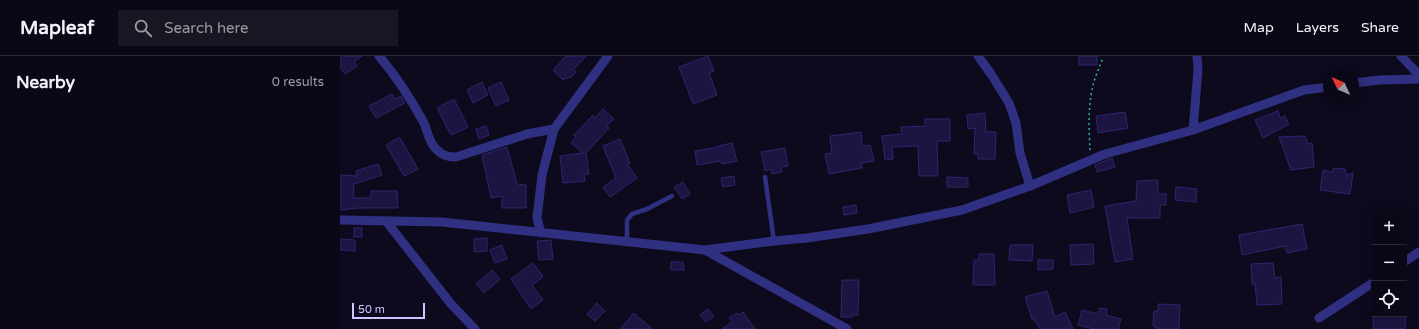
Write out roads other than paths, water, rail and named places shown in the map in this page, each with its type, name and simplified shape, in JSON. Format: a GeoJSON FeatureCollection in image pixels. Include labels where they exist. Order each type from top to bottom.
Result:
{"type":"FeatureCollection","features":[{"type":"Feature","properties":{"kind":"street"},"geometry":{"type":"LineString","coordinates":[[379,56],[391,70],[411,100],[434,147],[447,157],[456,157],[527,134],[554,129]]}},
{"type":"Feature","properties":{"kind":"street"},"geometry":{"type":"LineString","coordinates":[[541,232],[537,218],[542,175],[554,129],[608,56]]}},
{"type":"Feature","properties":{"kind":"street"},"geometry":{"type":"LineString","coordinates":[[978,56],[1009,103],[1016,123],[1020,153],[1030,186]]}},
{"type":"Feature","properties":{"kind":"street"},"geometry":{"type":"LineString","coordinates":[[1193,130],[1198,70],[1197,56]]}},
{"type":"Feature","properties":{"kind":"street"},"geometry":{"type":"LineString","coordinates":[[1401,56],[1419,75]]}},
{"type":"Feature","properties":{"kind":"street"},"geometry":{"type":"LineString","coordinates":[[1359,82],[1419,79]]}},
{"type":"Feature","properties":{"kind":"street"},"geometry":{"type":"LineString","coordinates":[[340,220],[442,222],[705,250],[807,238],[868,229],[962,210],[1030,186],[1104,154],[1193,130],[1304,90],[1323,87]]}},
{"type":"Feature","properties":{"kind":"street"},"geometry":{"type":"LineString","coordinates":[[386,221],[451,304],[475,329]]}},
{"type":"Feature","properties":{"kind":"street"},"geometry":{"type":"LineString","coordinates":[[705,250],[847,329]]}},
{"type":"Feature","properties":{"kind":"street"},"geometry":{"type":"LineString","coordinates":[[1407,260],[1419,252]]}},
{"type":"Feature","properties":{"kind":"street"},"geometry":{"type":"LineString","coordinates":[[1319,318],[1371,284]]}},
{"type":"Feature","properties":{"kind":"lane"},"geometry":{"type":"LineString","coordinates":[[765,178],[774,241]]}},
{"type":"Feature","properties":{"kind":"lane"},"geometry":{"type":"LineString","coordinates":[[627,242],[626,220],[632,214],[647,209],[672,196]]}}]}
